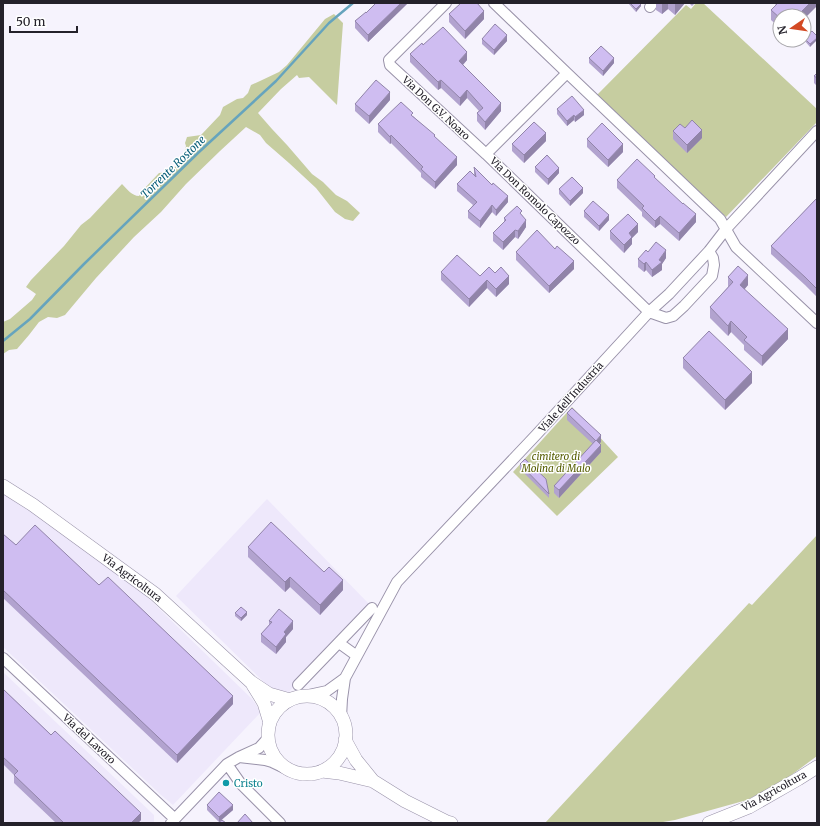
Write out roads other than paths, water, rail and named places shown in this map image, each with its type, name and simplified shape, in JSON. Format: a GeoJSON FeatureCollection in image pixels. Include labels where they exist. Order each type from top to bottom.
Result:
{"type":"FeatureCollection","features":[{"type":"Feature","properties":{"kind":"main road","name":"Via Agricoltura"},"geometry":{"type":"LineString","coordinates":[[3,486],[33,505],[155,594],[251,682],[270,694],[290,700]]}},
{"type":"Feature","properties":{"kind":"main road","name":"Via Agricoltura"},"geometry":{"type":"LineString","coordinates":[[251,682],[264,703],[270,723]]}},
{"type":"Feature","properties":{"kind":"main road","name":"Viale dell'Industria"},"geometry":{"type":"LineString","coordinates":[[301,690],[326,701],[335,708],[341,717],[345,728],[343,750],[338,759],[322,771],[312,774],[293,772],[283,766],[270,749],[268,738],[268,730],[275,713],[282,705],[297,697],[301,690]]}},
{"type":"Feature","properties":{"kind":"main road"},"geometry":{"type":"LineString","coordinates":[[345,740],[356,760],[373,781]]}},
{"type":"Feature","properties":{"kind":"main road","name":"Via Agricoltura"},"geometry":{"type":"LineString","coordinates":[[709,823],[749,807],[798,779],[817,766]]}},
{"type":"Feature","properties":{"kind":"main road"},"geometry":{"type":"LineString","coordinates":[[322,771],[339,773],[373,781],[405,801],[451,823]]}},
{"type":"Feature","properties":{"kind":"street","name":"Via Don G.V. Noaro"},"geometry":{"type":"LineString","coordinates":[[446,3],[390,60],[390,65],[486,154]]}},
{"type":"Feature","properties":{"kind":"street"},"geometry":{"type":"LineString","coordinates":[[494,3],[720,219],[736,247],[817,323]]}},
{"type":"Feature","properties":{"kind":"street","name":"Via Don Romolo Capozzo"},"geometry":{"type":"LineString","coordinates":[[567,73],[486,154],[648,312]]}},
{"type":"Feature","properties":{"kind":"street","name":"Viale dell'Industria"},"geometry":{"type":"LineString","coordinates":[[341,717],[345,678],[398,582],[536,435],[648,312],[670,294],[709,251],[726,229],[817,131]]}},
{"type":"Feature","properties":{"kind":"street"},"geometry":{"type":"LineString","coordinates":[[648,312],[666,318],[673,316],[684,306],[712,276],[714,265],[713,258],[709,251]]}},
{"type":"Feature","properties":{"kind":"street"},"geometry":{"type":"LineString","coordinates":[[301,690],[338,643],[372,608]]}},
{"type":"Feature","properties":{"kind":"street"},"geometry":{"type":"LineString","coordinates":[[338,643],[356,656]]}},
{"type":"Feature","properties":{"kind":"street","name":"Via del Lavoro"},"geometry":{"type":"LineString","coordinates":[[3,658],[173,821]]}},
{"type":"Feature","properties":{"kind":"street","name":"Viale dell'Industria"},"geometry":{"type":"LineString","coordinates":[[301,690],[326,691],[345,678]]}},
{"type":"Feature","properties":{"kind":"street"},"geometry":{"type":"LineString","coordinates":[[173,821],[227,764],[259,748],[268,738]]}},
{"type":"Feature","properties":{"kind":"street","name":"Viale dell'Industria"},"geometry":{"type":"LineString","coordinates":[[239,757],[265,760],[293,772]]}},
{"type":"Feature","properties":{"kind":"street"},"geometry":{"type":"LineString","coordinates":[[227,764],[241,784],[280,823]]}},
{"type":"Feature","properties":{"kind":"waterway","name":"Torrente Rostone"},"geometry":{"type":"LineString","coordinates":[[3,341],[30,319],[199,152],[276,81],[329,23],[353,3]]}},
{"type":"Feature","properties":{"kind":"place","name":"Cristo"},"geometry":{"type":"Point","coordinates":[226,783]}},
{"type":"Feature","properties":{"kind":"park label","name":"cimitero di Molina di Malo"},"geometry":{"type":"Point","coordinates":[556,462]}}]}
